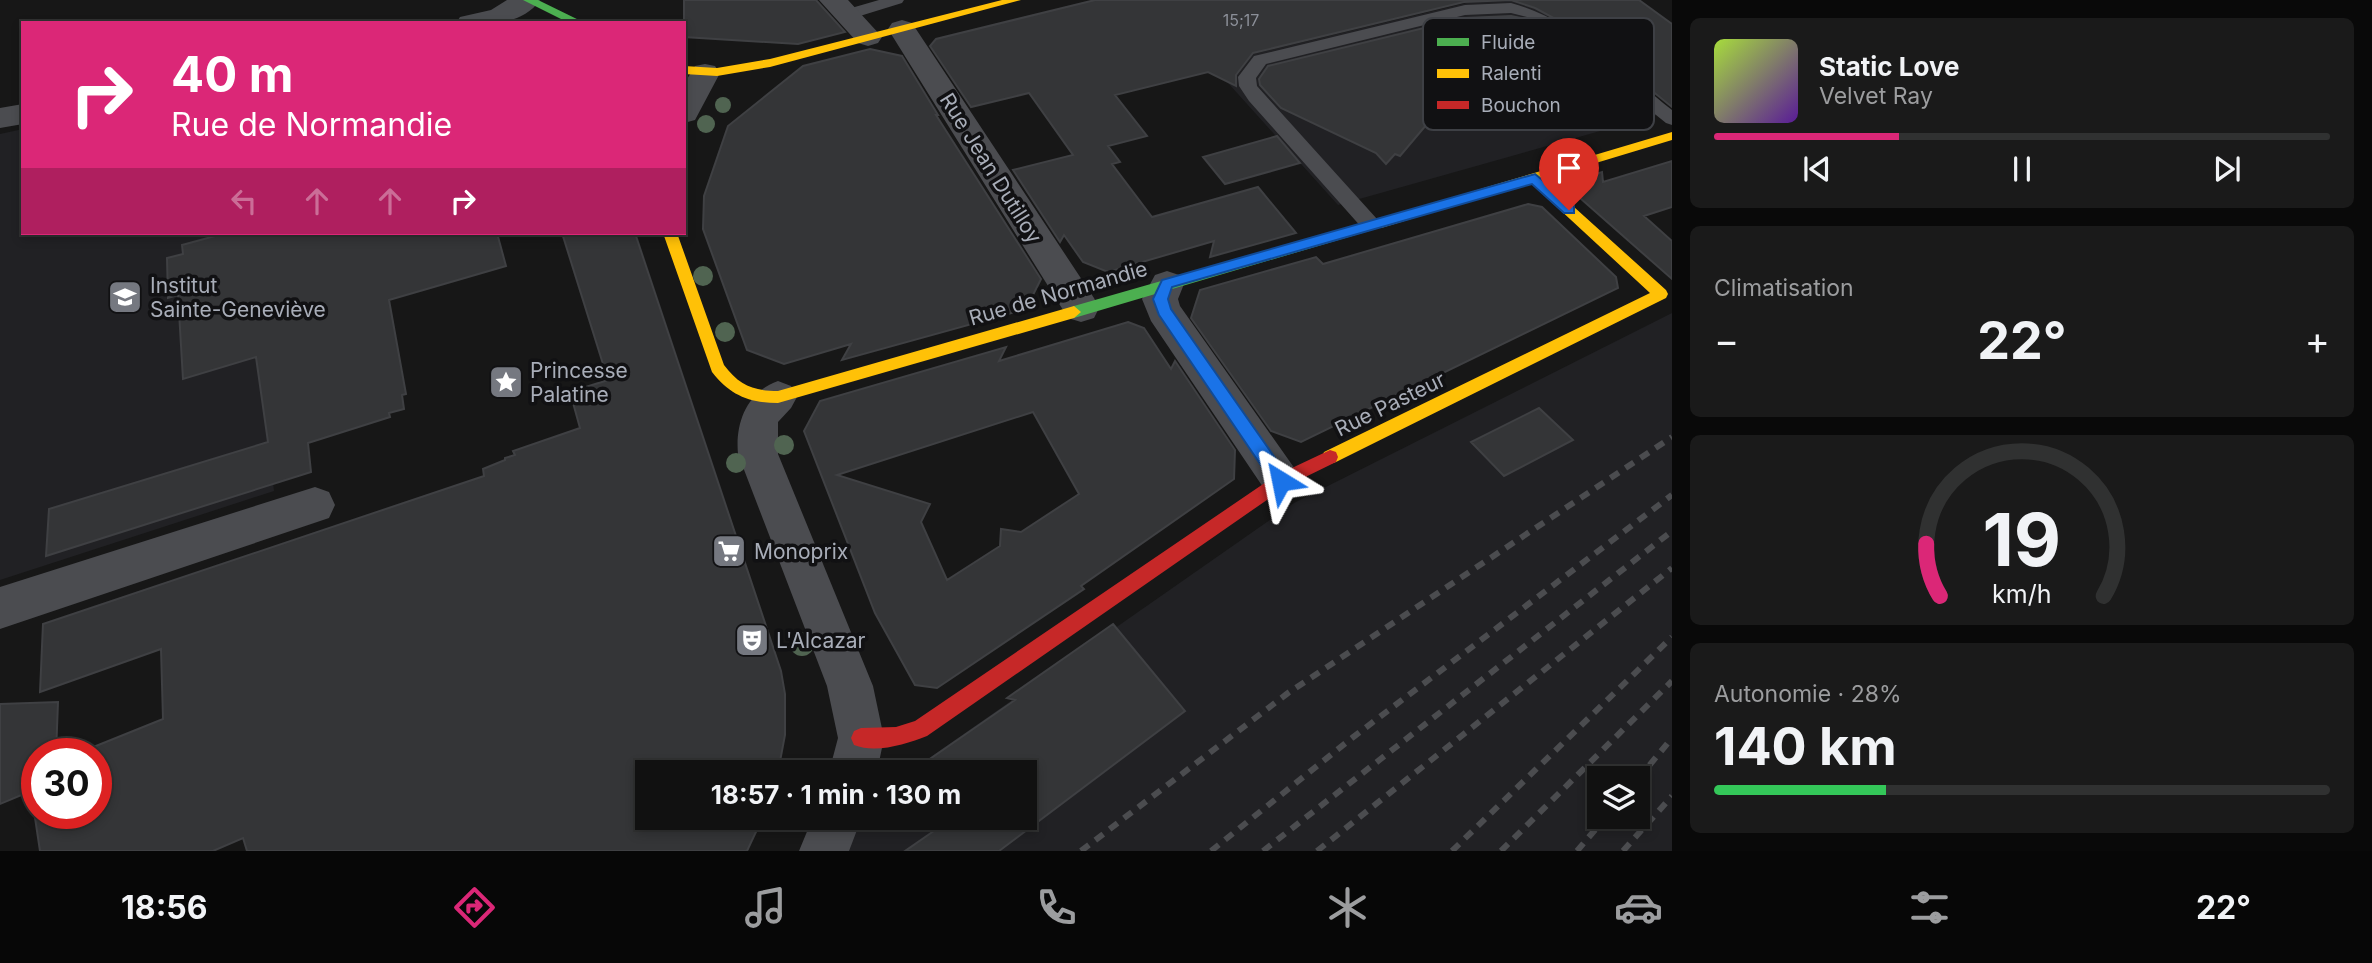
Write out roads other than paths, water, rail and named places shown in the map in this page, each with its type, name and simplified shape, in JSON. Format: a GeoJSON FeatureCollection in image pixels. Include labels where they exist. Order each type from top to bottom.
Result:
{"type":"FeatureCollection","features":[{"type":"Feature","properties":{"kind":"street"},"geometry":{"type":"LineString","coordinates":[[479,21],[500,16],[528,0],[575,21]]}},
{"type":"Feature","properties":{"kind":"street"},"geometry":{"type":"LineString","coordinates":[[573,0],[584,21]]}},
{"type":"Feature","properties":{"kind":"street"},"geometry":{"type":"LineString","coordinates":[[686,105],[694,71],[770,63],[869,37],[899,14],[1015,0]]}},
{"type":"Feature","properties":{"kind":"street"},"geometry":{"type":"LineString","coordinates":[[840,7],[869,37]]}},
{"type":"Feature","properties":{"kind":"street","name":"Rue Jean Dutilloy"},"geometry":{"type":"LineString","coordinates":[[899,14],[1081,308]]}},
{"type":"Feature","properties":{"kind":"street"},"geometry":{"type":"LineString","coordinates":[[0,118],[21,114]]}},
{"type":"Feature","properties":{"kind":"street","name":"Rue de Normandie"},"geometry":{"type":"LineString","coordinates":[[778,397],[1672,136]]}},
{"type":"Feature","properties":{"kind":"street","name":"Rue Pasteur"},"geometry":{"type":"LineString","coordinates":[[857,755],[920,729],[1281,481],[1661,294],[1535,178]]}},
{"type":"Feature","properties":{"kind":"street"},"geometry":{"type":"LineString","coordinates":[[671,235],[721,373],[727,382],[751,396],[778,397]]}},
{"type":"Feature","properties":{"kind":"street"},"geometry":{"type":"LineString","coordinates":[[1167,284],[1160,299],[1164,311],[1281,481]]}},
{"type":"Feature","properties":{"kind":"street"},"geometry":{"type":"LineString","coordinates":[[778,397],[762,413],[756,441],[758,454],[850,685],[857,755]]}},
{"type":"Feature","properties":{"kind":"street"},"geometry":{"type":"LineString","coordinates":[[0,608],[315,505]]}},
{"type":"Feature","properties":{"kind":"street"},"geometry":{"type":"LineString","coordinates":[[824,851],[833,830]]}},
{"type":"Feature","properties":{"kind":"lane"},"geometry":{"type":"LineString","coordinates":[[840,7],[899,14]]}},
{"type":"Feature","properties":{"kind":"lane"},"geometry":{"type":"LineString","coordinates":[[1432,18],[1465,10],[1517,9],[1541,18]]}},
{"type":"Feature","properties":{"kind":"lane"},"geometry":{"type":"LineString","coordinates":[[1370,224],[1255,97],[1248,86],[1247,76],[1260,60],[1423,20]]}},
{"type":"Feature","properties":{"kind":"lane"},"geometry":{"type":"LineString","coordinates":[[1654,105],[1672,119]]}},
{"type":"Feature","properties":{"kind":"railway"},"geometry":{"type":"LineString","coordinates":[[1081,851],[1288,693],[1672,437]]}},
{"type":"Feature","properties":{"kind":"railway"},"geometry":{"type":"LineString","coordinates":[[1211,851],[1352,738],[1672,495]]}},
{"type":"Feature","properties":{"kind":"railway"},"geometry":{"type":"LineString","coordinates":[[1263,851],[1672,531]]}},
{"type":"Feature","properties":{"kind":"railway"},"geometry":{"type":"LineString","coordinates":[[1317,851],[1672,568]]}},
{"type":"Feature","properties":{"kind":"railway"},"geometry":{"type":"LineString","coordinates":[[1452,851],[1672,637]]}},
{"type":"Feature","properties":{"kind":"railway"},"geometry":{"type":"LineString","coordinates":[[1501,851],[1672,681]]}},
{"type":"Feature","properties":{"kind":"railway"},"geometry":{"type":"LineString","coordinates":[[1649,766],[1672,738]]}},
{"type":"Feature","properties":{"kind":"railway"},"geometry":{"type":"LineString","coordinates":[[1623,851],[1672,796]]}},
{"type":"Feature","properties":{"kind":"railway"},"geometry":{"type":"LineString","coordinates":[[1577,851],[1596,829]]}},
{"type":"Feature","properties":{"kind":"place","name":"Institut Sainte-Geneviève"},"geometry":{"type":"Point","coordinates":[125,297]}},
{"type":"Feature","properties":{"kind":"place","name":"Princesse Palatine"},"geometry":{"type":"Point","coordinates":[506,382]}},
{"type":"Feature","properties":{"kind":"place","name":"Monoprix"},"geometry":{"type":"Point","coordinates":[729,551]}},
{"type":"Feature","properties":{"kind":"place","name":"L'Alcazar"},"geometry":{"type":"Point","coordinates":[752,640]}}]}
